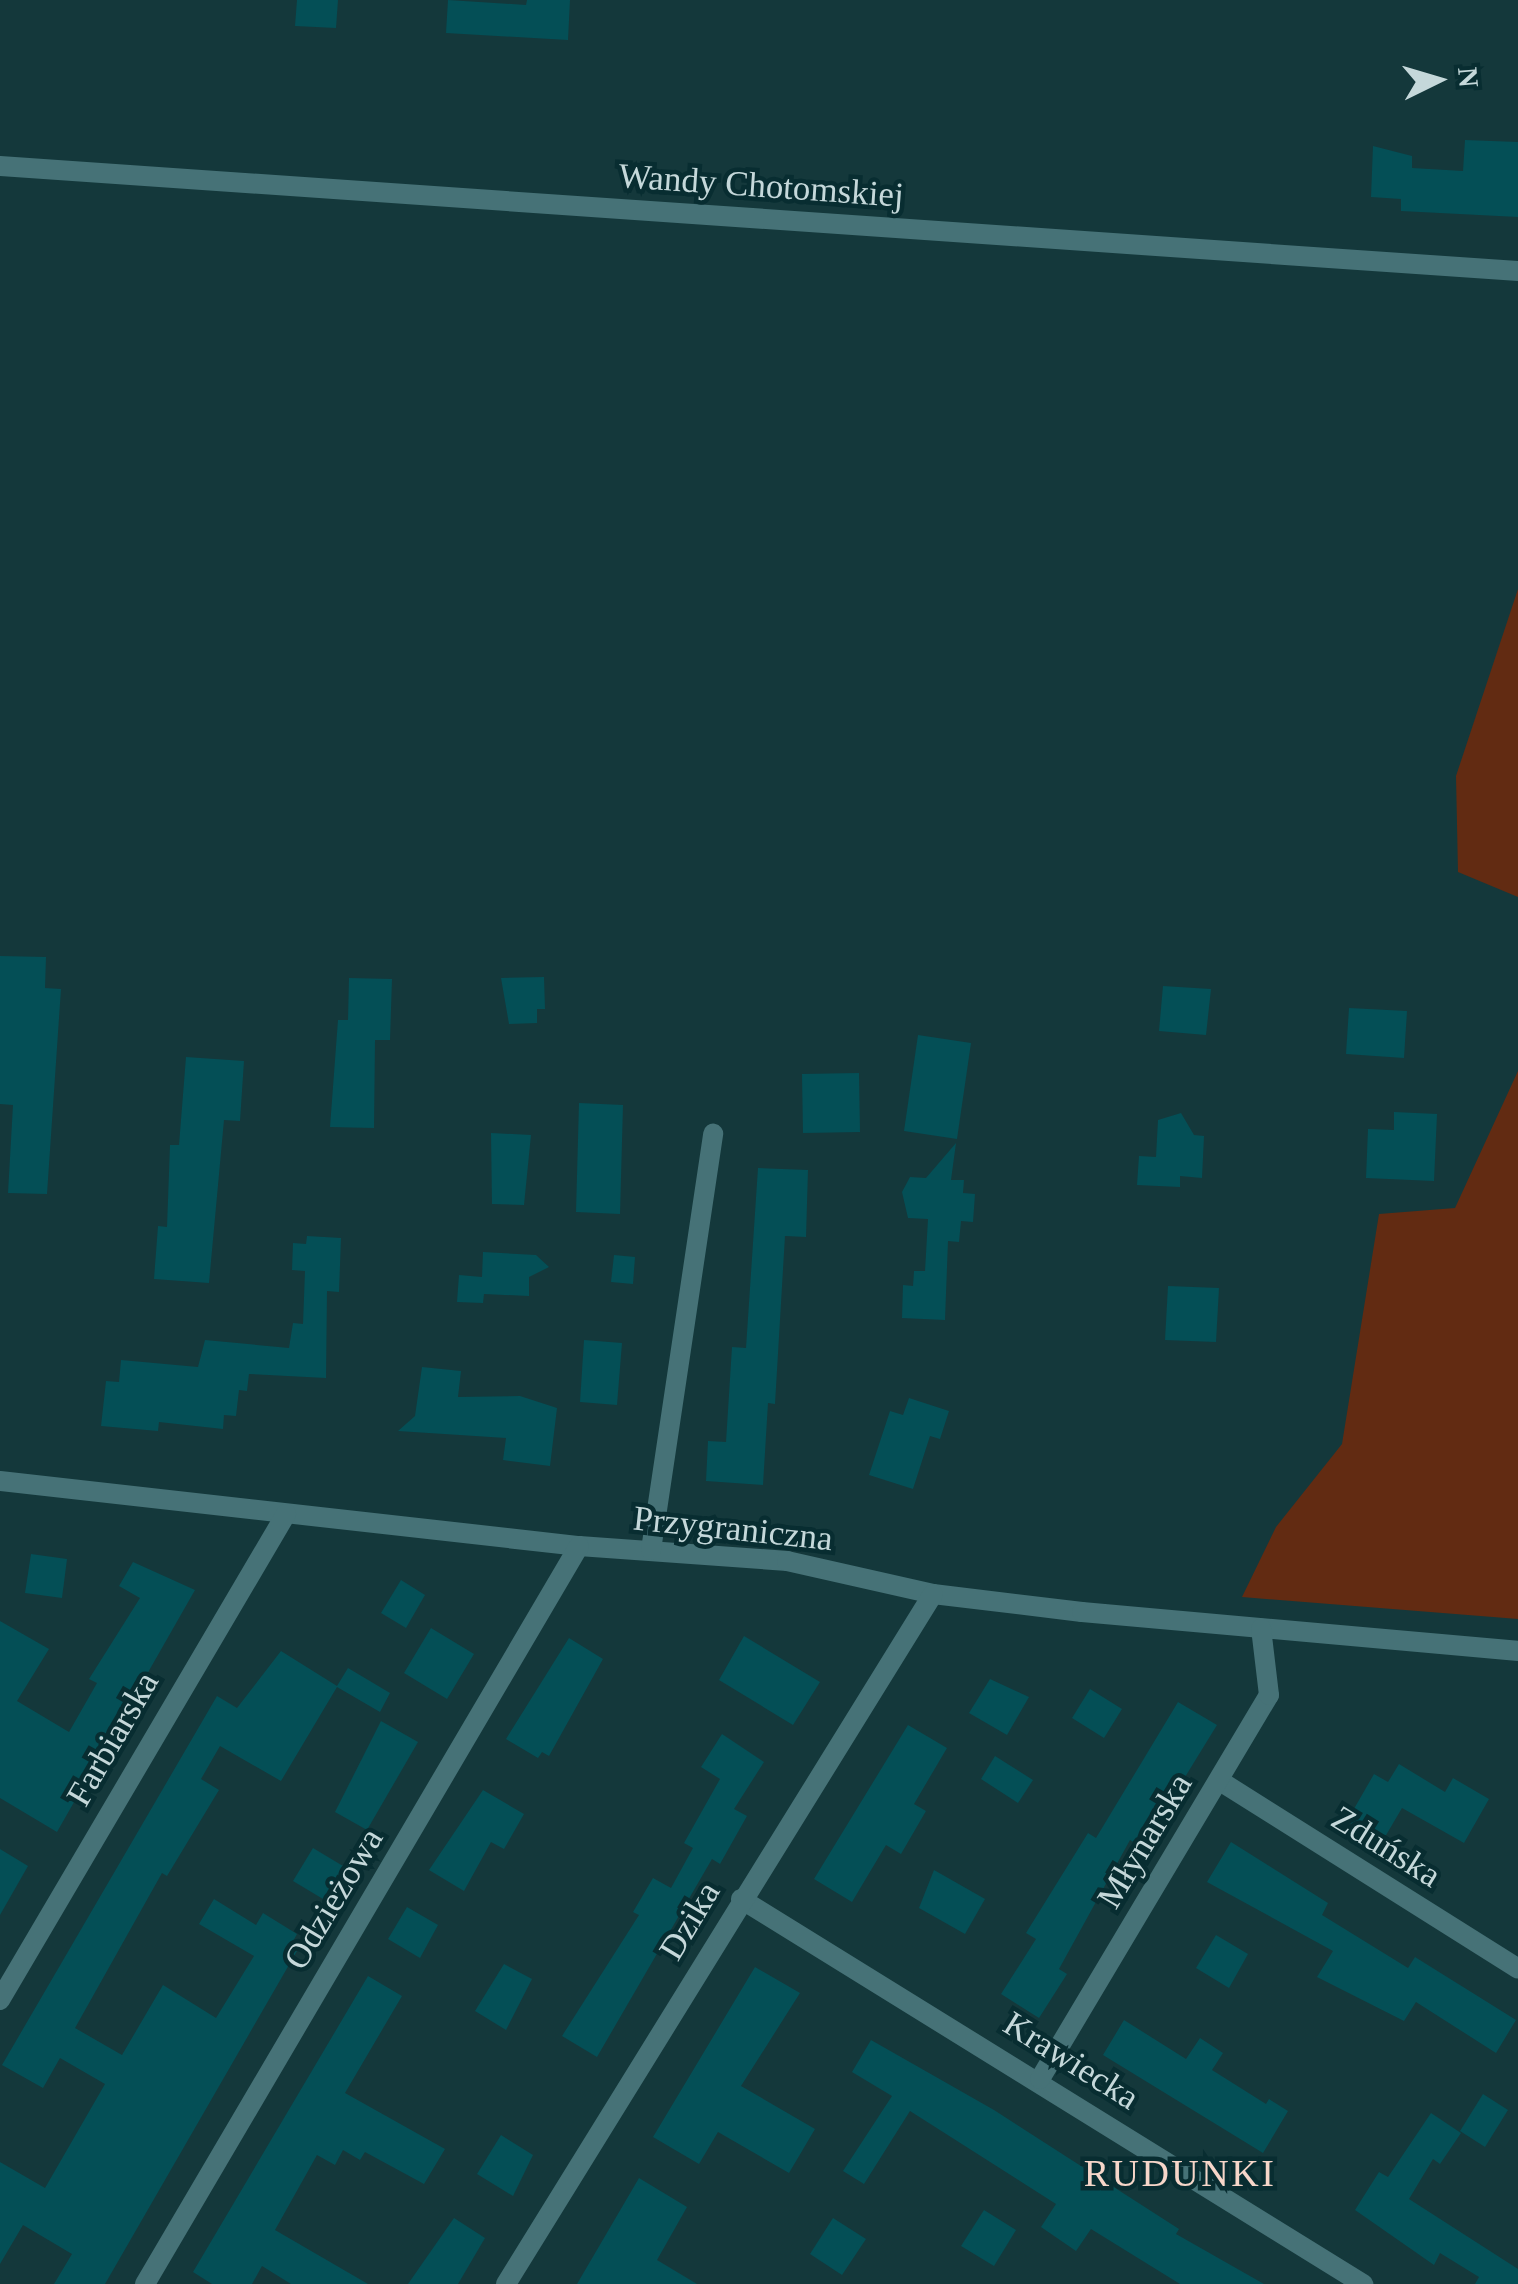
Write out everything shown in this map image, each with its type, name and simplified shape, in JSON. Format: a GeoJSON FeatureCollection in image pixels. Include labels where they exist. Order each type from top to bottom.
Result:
{"type":"FeatureCollection","features":[{"type":"Feature","properties":{"kind":"street","name":"Wandy Chotomskiej"},"geometry":{"type":"LineString","coordinates":[[0,166],[1518,271]]}},
{"type":"Feature","properties":{"kind":"street"},"geometry":{"type":"LineString","coordinates":[[651,1550],[713,1134]]}},
{"type":"Feature","properties":{"kind":"street","name":"Przygraniczna"},"geometry":{"type":"LineString","coordinates":[[0,1481],[579,1546],[788,1561],[933,1594],[1518,1651]]}},
{"type":"Feature","properties":{"kind":"street","name":"Farbiarska"},"geometry":{"type":"LineString","coordinates":[[0,2000],[286,1514]]}},
{"type":"Feature","properties":{"kind":"street","name":"Odzieżowa"},"geometry":{"type":"LineString","coordinates":[[145,2284],[579,1546]]}},
{"type":"Feature","properties":{"kind":"street","name":"Dzika"},"geometry":{"type":"LineString","coordinates":[[506,2284],[933,1594]]}},
{"type":"Feature","properties":{"kind":"street","name":"Młynarska"},"geometry":{"type":"LineString","coordinates":[[1040,2078],[1270,1695],[1261,1628]]}},
{"type":"Feature","properties":{"kind":"street","name":"Zduńska"},"geometry":{"type":"LineString","coordinates":[[1220,1781],[1518,1969]]}},
{"type":"Feature","properties":{"kind":"street","name":"Krawiecka"},"geometry":{"type":"LineString","coordinates":[[741,1900],[1040,2078],[1364,2284]]}},
{"type":"Feature","properties":{"kind":"shaded area"},"geometry":{"type":"Polygon","coordinates":[[[1518,589],[1518,897],[1458,872],[1456,776],[1518,589]]]}},
{"type":"Feature","properties":{"kind":"shaded area"},"geometry":{"type":"Polygon","coordinates":[[[1518,1071],[1518,1619],[1242,1597],[1276,1527],[1342,1444],[1379,1214],[1455,1208],[1518,1071]]]}},
{"type":"Feature","properties":{"kind":"building"},"geometry":{"type":"Polygon","coordinates":[[[297,0],[338,0],[336,28],[295,26],[297,0]]]}},
{"type":"Feature","properties":{"kind":"building"},"geometry":{"type":"Polygon","coordinates":[[[448,0],[526,5],[527,0],[570,0],[568,40],[446,33],[448,0]]]}},
{"type":"Feature","properties":{"kind":"building"},"geometry":{"type":"Polygon","coordinates":[[[1465,140],[1518,142],[1518,217],[1401,211],[1401,199],[1371,197],[1373,146],[1412,156],[1412,168],[1463,171],[1465,140]]]}},
{"type":"Feature","properties":{"kind":"building"},"geometry":{"type":"Polygon","coordinates":[[[0,956],[46,957],[45,988],[61,989],[47,1194],[8,1193],[13,1105],[0,1104],[0,956]]]}},
{"type":"Feature","properties":{"kind":"building"},"geometry":{"type":"Polygon","coordinates":[[[544,977],[545,1009],[537,1009],[537,1023],[509,1024],[501,978],[544,977]]]}},
{"type":"Feature","properties":{"kind":"building"},"geometry":{"type":"Polygon","coordinates":[[[349,978],[392,979],[390,1040],[375,1040],[374,1128],[330,1127],[338,1020],[348,1020],[349,978]]]}},
{"type":"Feature","properties":{"kind":"building"},"geometry":{"type":"Polygon","coordinates":[[[1163,986],[1211,989],[1206,1035],[1159,1031],[1163,986]]]}},
{"type":"Feature","properties":{"kind":"building"},"geometry":{"type":"Polygon","coordinates":[[[1349,1008],[1407,1011],[1404,1058],[1346,1054],[1349,1008]]]}},
{"type":"Feature","properties":{"kind":"building"},"geometry":{"type":"Polygon","coordinates":[[[918,1035],[971,1043],[957,1139],[904,1131],[918,1035]]]}},
{"type":"Feature","properties":{"kind":"building"},"geometry":{"type":"Polygon","coordinates":[[[186,1057],[244,1061],[240,1121],[224,1120],[209,1283],[154,1279],[158,1226],[167,1227],[170,1145],[179,1145],[186,1057]]]}},
{"type":"Feature","properties":{"kind":"building"},"geometry":{"type":"Polygon","coordinates":[[[859,1073],[860,1132],[803,1133],[802,1074],[859,1073]]]}},
{"type":"Feature","properties":{"kind":"building"},"geometry":{"type":"Polygon","coordinates":[[[579,1103],[623,1105],[620,1214],[576,1212],[579,1103]]]}},
{"type":"Feature","properties":{"kind":"building"},"geometry":{"type":"Polygon","coordinates":[[[1394,1112],[1437,1114],[1434,1181],[1366,1178],[1368,1129],[1394,1130],[1394,1112]]]}},
{"type":"Feature","properties":{"kind":"building"},"geometry":{"type":"Polygon","coordinates":[[[1181,1113],[1194,1135],[1204,1136],[1202,1178],[1180,1176],[1180,1187],[1137,1185],[1139,1156],[1156,1157],[1158,1120],[1181,1113]]]}},
{"type":"Feature","properties":{"kind":"building"},"geometry":{"type":"Polygon","coordinates":[[[491,1133],[531,1135],[524,1205],[492,1204],[491,1133]]]}},
{"type":"Feature","properties":{"kind":"building"},"geometry":{"type":"Polygon","coordinates":[[[956,1143],[951,1180],[964,1180],[963,1193],[975,1194],[973,1222],[961,1221],[959,1242],[948,1241],[945,1320],[902,1318],[903,1285],[913,1286],[914,1271],[925,1271],[928,1219],[908,1218],[902,1192],[910,1177],[926,1178],[956,1143]]]}},
{"type":"Feature","properties":{"kind":"building"},"geometry":{"type":"Polygon","coordinates":[[[758,1168],[808,1170],[806,1237],[785,1236],[775,1404],[768,1403],[763,1485],[706,1481],[708,1441],[726,1442],[732,1347],[746,1348],[758,1168]]]}},
{"type":"Feature","properties":{"kind":"building"},"geometry":{"type":"Polygon","coordinates":[[[307,1236],[341,1238],[339,1292],[327,1291],[326,1378],[249,1374],[247,1391],[239,1390],[236,1416],[224,1415],[223,1429],[159,1422],[158,1431],[101,1426],[106,1381],[119,1382],[121,1360],[198,1367],[205,1340],[289,1348],[293,1323],[303,1324],[305,1271],[292,1270],[293,1243],[306,1244],[307,1236]]]}},
{"type":"Feature","properties":{"kind":"building"},"geometry":{"type":"Polygon","coordinates":[[[483,1252],[536,1255],[549,1267],[529,1277],[529,1296],[484,1294],[483,1303],[457,1302],[459,1275],[482,1277],[483,1252]]]}},
{"type":"Feature","properties":{"kind":"building"},"geometry":{"type":"Polygon","coordinates":[[[614,1255],[635,1257],[633,1284],[611,1282],[614,1255]]]}},
{"type":"Feature","properties":{"kind":"building"},"geometry":{"type":"Polygon","coordinates":[[[1168,1286],[1219,1288],[1216,1342],[1165,1340],[1168,1286]]]}},
{"type":"Feature","properties":{"kind":"building"},"geometry":{"type":"Polygon","coordinates":[[[584,1340],[622,1343],[617,1405],[580,1402],[584,1340]]]}},
{"type":"Feature","properties":{"kind":"building"},"geometry":{"type":"Polygon","coordinates":[[[422,1367],[461,1371],[458,1397],[520,1396],[557,1408],[550,1466],[503,1460],[506,1438],[398,1431],[415,1416],[422,1367]]]}},
{"type":"Feature","properties":{"kind":"building"},"geometry":{"type":"Polygon","coordinates":[[[909,1398],[949,1411],[940,1439],[930,1436],[913,1489],[869,1475],[890,1411],[903,1415],[909,1398]]]}},
{"type":"Feature","properties":{"kind":"building"},"geometry":{"type":"Polygon","coordinates":[[[31,1554],[67,1559],[62,1598],[25,1593],[31,1554]]]}},
{"type":"Feature","properties":{"kind":"building"},"geometry":{"type":"Polygon","coordinates":[[[133,1562],[195,1590],[57,1832],[0,1798],[0,1621],[49,1649],[17,1701],[69,1732],[97,1683],[89,1679],[140,1598],[119,1586],[133,1562]]]}},
{"type":"Feature","properties":{"kind":"building"},"geometry":{"type":"Polygon","coordinates":[[[401,1580],[425,1595],[406,1628],[381,1613],[401,1580]]]}},
{"type":"Feature","properties":{"kind":"building"},"geometry":{"type":"Polygon","coordinates":[[[431,1628],[474,1654],[447,1699],[404,1673],[431,1628]]]}},
{"type":"Feature","properties":{"kind":"building"},"geometry":{"type":"Polygon","coordinates":[[[744,1636],[820,1682],[793,1725],[719,1680],[744,1636]]]}},
{"type":"Feature","properties":{"kind":"building"},"geometry":{"type":"Polygon","coordinates":[[[569,1638],[603,1659],[549,1756],[542,1752],[538,1758],[506,1739],[569,1638]]]}},
{"type":"Feature","properties":{"kind":"building"},"geometry":{"type":"Polygon","coordinates":[[[281,1651],[337,1686],[348,1668],[390,1693],[380,1712],[337,1687],[281,1781],[220,1746],[201,1779],[219,1790],[167,1876],[162,1873],[75,2028],[122,2055],[163,1985],[216,2018],[254,1956],[199,1924],[214,1899],[256,1925],[263,1913],[297,1934],[290,1947],[297,1951],[105,2284],[54,2284],[72,2254],[23,2225],[0,2264],[0,2162],[45,2188],[105,2084],[60,2058],[43,2088],[2,2065],[217,1696],[237,1708],[281,1651]]]}},
{"type":"Feature","properties":{"kind":"building"},"geometry":{"type":"Polygon","coordinates":[[[990,1679],[1029,1697],[1007,1735],[969,1713],[990,1679]]]}},
{"type":"Feature","properties":{"kind":"building"},"geometry":{"type":"Polygon","coordinates":[[[1090,1689],[1122,1709],[1104,1738],[1072,1718],[1090,1689]]]}},
{"type":"Feature","properties":{"kind":"building"},"geometry":{"type":"Polygon","coordinates":[[[1178,1702],[1217,1725],[1142,1847],[1130,1840],[1059,1969],[1067,1974],[1039,2018],[1001,1994],[1036,1939],[1026,1933],[1088,1833],[1096,1838],[1178,1702]]]}},
{"type":"Feature","properties":{"kind":"building"},"geometry":{"type":"Polygon","coordinates":[[[381,1721],[418,1742],[367,1830],[335,1812],[381,1721]]]}},
{"type":"Feature","properties":{"kind":"building"},"geometry":{"type":"Polygon","coordinates":[[[908,1725],[947,1748],[914,1804],[926,1811],[901,1854],[886,1845],[852,1902],[814,1879],[908,1725]]]}},
{"type":"Feature","properties":{"kind":"building"},"geometry":{"type":"Polygon","coordinates":[[[722,1734],[764,1762],[734,1809],[747,1816],[720,1864],[712,1859],[597,2057],[562,2036],[639,1915],[633,1912],[653,1878],[671,1888],[693,1848],[684,1843],[720,1779],[701,1767],[722,1734]]]}},
{"type":"Feature","properties":{"kind":"building"},"geometry":{"type":"Polygon","coordinates":[[[995,1756],[1033,1780],[1018,1803],[981,1779],[995,1756]]]}},
{"type":"Feature","properties":{"kind":"building"},"geometry":{"type":"Polygon","coordinates":[[[1399,1764],[1445,1792],[1453,1778],[1489,1799],[1464,1843],[1402,1808],[1382,1842],[1347,1821],[1374,1774],[1388,1782],[1399,1764]]]}},
{"type":"Feature","properties":{"kind":"building"},"geometry":{"type":"Polygon","coordinates":[[[483,1790],[524,1814],[504,1849],[491,1842],[464,1891],[429,1870],[483,1790]]]}},
{"type":"Feature","properties":{"kind":"building"},"geometry":{"type":"Polygon","coordinates":[[[1231,1842],[1328,1903],[1322,1915],[1408,1968],[1415,1957],[1516,2020],[1496,2053],[1416,2002],[1404,2021],[1317,1977],[1333,1951],[1207,1882],[1231,1842]]]}},
{"type":"Feature","properties":{"kind":"building"},"geometry":{"type":"Polygon","coordinates":[[[313,1848],[348,1869],[328,1902],[293,1881],[313,1848]]]}},
{"type":"Feature","properties":{"kind":"building"},"geometry":{"type":"Polygon","coordinates":[[[0,1849],[28,1866],[0,1915],[0,1849]]]}},
{"type":"Feature","properties":{"kind":"building"},"geometry":{"type":"Polygon","coordinates":[[[934,1870],[985,1899],[965,1934],[919,1908],[934,1870]]]}},
{"type":"Feature","properties":{"kind":"building"},"geometry":{"type":"Polygon","coordinates":[[[407,1907],[438,1925],[420,1958],[388,1939],[407,1907]]]}},
{"type":"Feature","properties":{"kind":"building"},"geometry":{"type":"Polygon","coordinates":[[[1216,1935],[1248,1954],[1229,1988],[1196,1968],[1216,1935]]]}},
{"type":"Feature","properties":{"kind":"building"},"geometry":{"type":"Polygon","coordinates":[[[504,1964],[532,1979],[506,2030],[475,2011],[504,1964]]]}},
{"type":"Feature","properties":{"kind":"building"},"geometry":{"type":"Polygon","coordinates":[[[755,1967],[800,1993],[741,2086],[815,2129],[789,2173],[718,2132],[699,2164],[653,2137],[755,1967]]]}},
{"type":"Feature","properties":{"kind":"building"},"geometry":{"type":"Polygon","coordinates":[[[368,1976],[402,1996],[345,2093],[445,2149],[424,2184],[365,2152],[360,2160],[343,2150],[335,2165],[317,2155],[275,2230],[368,2284],[291,2284],[262,2266],[252,2284],[212,2284],[193,2272],[368,1976]]]}},
{"type":"Feature","properties":{"kind":"building"},"geometry":{"type":"Polygon","coordinates":[[[1124,2020],[1186,2059],[1200,2038],[1223,2053],[1212,2070],[1266,2104],[1269,2099],[1288,2111],[1263,2153],[1103,2055],[1124,2020]]]}},
{"type":"Feature","properties":{"kind":"building"},"geometry":{"type":"Polygon","coordinates":[[[871,2040],[994,2110],[1179,2229],[1176,2234],[1264,2284],[1180,2284],[1091,2229],[1076,2251],[1041,2227],[1056,2204],[910,2111],[864,2184],[843,2171],[892,2096],[852,2072],[871,2040]]]}},
{"type":"Feature","properties":{"kind":"building"},"geometry":{"type":"Polygon","coordinates":[[[1483,2094],[1508,2110],[1485,2147],[1460,2131],[1483,2094]]]}},
{"type":"Feature","properties":{"kind":"building"},"geometry":{"type":"Polygon","coordinates":[[[1431,2113],[1461,2133],[1440,2164],[1433,2159],[1409,2199],[1518,2269],[1518,2284],[1475,2284],[1479,2277],[1440,2253],[1434,2265],[1355,2210],[1379,2172],[1388,2177],[1431,2113]]]}},
{"type":"Feature","properties":{"kind":"building"},"geometry":{"type":"Polygon","coordinates":[[[501,2135],[533,2155],[513,2196],[477,2174],[501,2135]]]}},
{"type":"Feature","properties":{"kind":"building"},"geometry":{"type":"Polygon","coordinates":[[[639,2178],[687,2207],[657,2260],[697,2284],[577,2284],[639,2178]]]}},
{"type":"Feature","properties":{"kind":"building"},"geometry":{"type":"Polygon","coordinates":[[[984,2210],[1016,2230],[994,2266],[961,2246],[984,2210]]]}},
{"type":"Feature","properties":{"kind":"building"},"geometry":{"type":"Polygon","coordinates":[[[454,2218],[485,2238],[458,2284],[408,2284],[454,2218]]]}},
{"type":"Feature","properties":{"kind":"building"},"geometry":{"type":"Polygon","coordinates":[[[833,2218],[866,2239],[842,2275],[810,2254],[833,2218]]]}},
{"type":"Feature","properties":{"kind":"district","name":"RUDUNKI"},"geometry":{"type":"Point","coordinates":[1180,2174]}}]}
